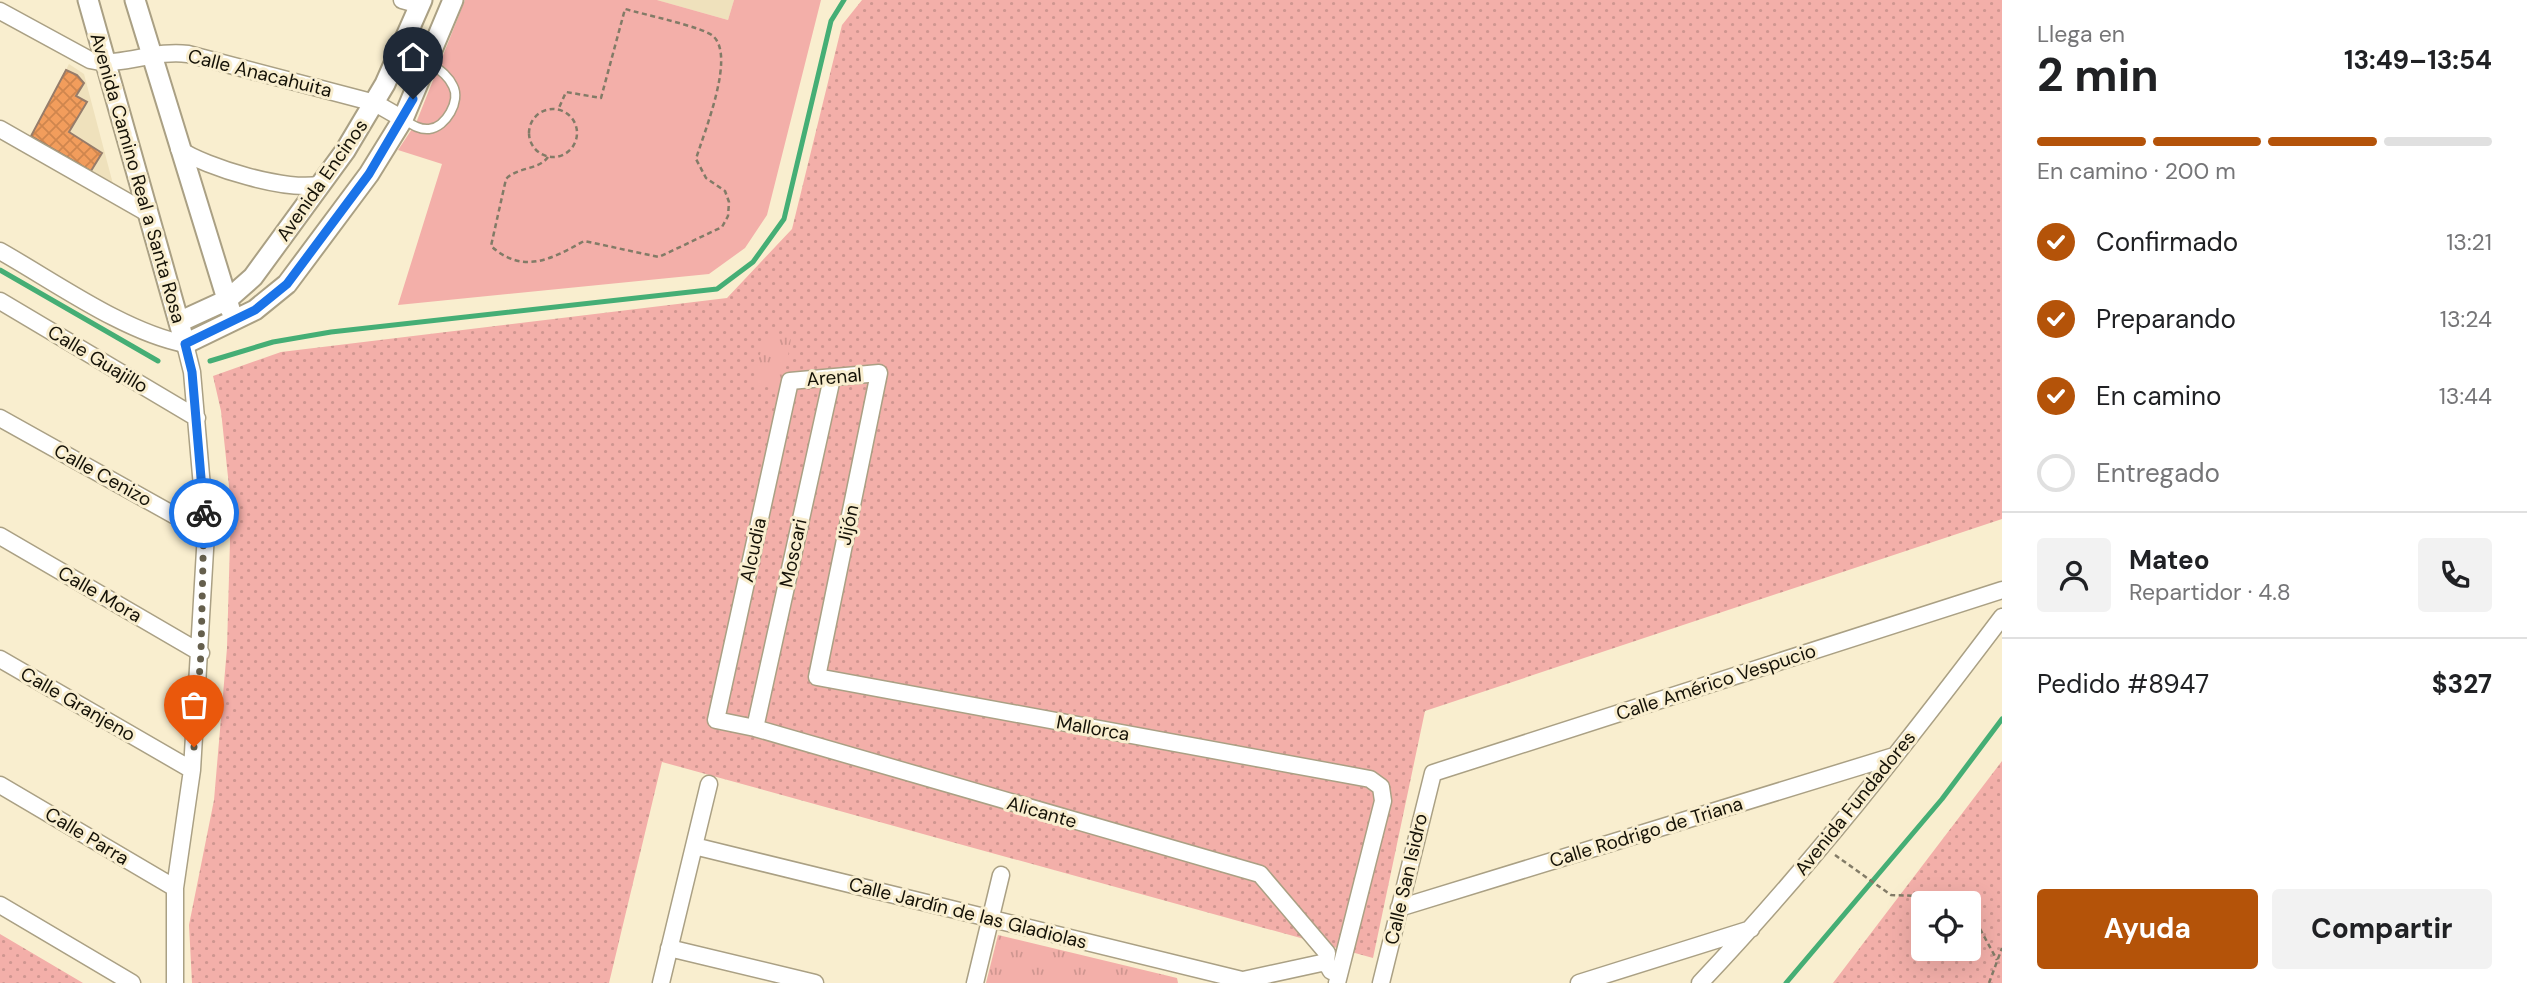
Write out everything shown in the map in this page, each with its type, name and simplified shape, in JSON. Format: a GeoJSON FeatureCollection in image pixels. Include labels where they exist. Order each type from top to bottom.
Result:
{"type":"FeatureCollection","features":[{"type":"Feature","properties":{"kind":"street","name":"Avenida Camino Real a Santa Rosa"},"geometry":{"type":"LineString","coordinates":[[88,0],[185,344],[197,418],[206,533],[192,770],[175,888],[174,983]]}},
{"type":"Feature","properties":{"kind":"street"},"geometry":{"type":"LineString","coordinates":[[135,0],[234,320]]}},
{"type":"Feature","properties":{"kind":"street","name":"Avenida Encinos"},"geometry":{"type":"LineString","coordinates":[[185,344],[255,310],[287,284],[369,174],[403,119],[453,0]]}},
{"type":"Feature","properties":{"kind":"street","name":"Avenida Encinos"},"geometry":{"type":"LineString","coordinates":[[179,322],[227,300],[253,277],[321,184],[375,103],[415,2]]}},
{"type":"Feature","properties":{"kind":"street"},"geometry":{"type":"LineString","coordinates":[[0,11],[75,53],[106,64]]}},
{"type":"Feature","properties":{"kind":"street","name":"Calle Anacahuita"},"geometry":{"type":"LineString","coordinates":[[106,64],[151,54],[188,54],[375,103],[403,119]]}},
{"type":"Feature","properties":{"kind":"street"},"geometry":{"type":"LineString","coordinates":[[0,129],[149,214]]}},
{"type":"Feature","properties":{"kind":"street"},"geometry":{"type":"LineString","coordinates":[[179,149],[203,163],[243,175],[292,185],[321,184]]}},
{"type":"Feature","properties":{"kind":"street"},"geometry":{"type":"LineString","coordinates":[[0,251],[161,340],[185,344]]}},
{"type":"Feature","properties":{"kind":"street","name":"Calle Guajillo"},"geometry":{"type":"LineString","coordinates":[[0,301],[197,418]]}},
{"type":"Feature","properties":{"kind":"street"},"geometry":{"type":"LineString","coordinates":[[161,340],[179,322]]}},
{"type":"Feature","properties":{"kind":"street","name":"Arenal"},"geometry":{"type":"LineString","coordinates":[[790,381],[878,373]]}},
{"type":"Feature","properties":{"kind":"street","name":"Jijón"},"geometry":{"type":"LineString","coordinates":[[817,677],[878,373]]}},
{"type":"Feature","properties":{"kind":"street","name":"Moscari"},"geometry":{"type":"LineString","coordinates":[[755,728],[832,377]]}},
{"type":"Feature","properties":{"kind":"street","name":"Alcudia"},"geometry":{"type":"LineString","coordinates":[[716,720],[790,381]]}},
{"type":"Feature","properties":{"kind":"street","name":"Calle Cenizo"},"geometry":{"type":"LineString","coordinates":[[0,418],[206,533]]}},
{"type":"Feature","properties":{"kind":"street","name":"Calle Mora"},"geometry":{"type":"LineString","coordinates":[[0,536],[201,653]]}},
{"type":"Feature","properties":{"kind":"street","name":"Calle Américo Vespucio"},"geometry":{"type":"LineString","coordinates":[[1431,775],[2002,590]]}},
{"type":"Feature","properties":{"kind":"street","name":"Avenida Fundadores"},"geometry":{"type":"LineString","coordinates":[[1700,983],[1752,929],[1894,756],[2002,617]]}},
{"type":"Feature","properties":{"kind":"street","name":"Calle Granjeno"},"geometry":{"type":"LineString","coordinates":[[0,659],[192,770]]}},
{"type":"Feature","properties":{"kind":"street","name":"Mallorca"},"geometry":{"type":"LineString","coordinates":[[817,677],[1370,779],[1381,787],[1383,801],[1337,982]]}},
{"type":"Feature","properties":{"kind":"street","name":"Alicante"},"geometry":{"type":"LineString","coordinates":[[716,720],[755,728],[1260,874],[1327,953],[1326,962],[1337,982]]}},
{"type":"Feature","properties":{"kind":"street","name":"Calle Rodrigo de Triana"},"geometry":{"type":"LineString","coordinates":[[1399,908],[1894,756]]}},
{"type":"Feature","properties":{"kind":"street","name":"Calle San Isidro"},"geometry":{"type":"LineString","coordinates":[[1381,983],[1431,775]]}},
{"type":"Feature","properties":{"kind":"street"},"geometry":{"type":"LineString","coordinates":[[661,983],[709,784]]}},
{"type":"Feature","properties":{"kind":"street","name":"Calle Parra"},"geometry":{"type":"LineString","coordinates":[[0,785],[175,888]]}},
{"type":"Feature","properties":{"kind":"street","name":"Calle Jardín de las Gladiolas"},"geometry":{"type":"LineString","coordinates":[[694,846],[1236,981]]}},
{"type":"Feature","properties":{"kind":"street"},"geometry":{"type":"LineString","coordinates":[[975,983],[1001,875]]}},
{"type":"Feature","properties":{"kind":"street"},"geometry":{"type":"LineString","coordinates":[[0,905],[132,983]]}},
{"type":"Feature","properties":{"kind":"street"},"geometry":{"type":"LineString","coordinates":[[1579,983],[1752,929]]}},
{"type":"Feature","properties":{"kind":"street"},"geometry":{"type":"LineString","coordinates":[[669,948],[815,983]]}},
{"type":"Feature","properties":{"kind":"street"},"geometry":{"type":"LineString","coordinates":[[1236,981],[1326,962]]}},
{"type":"Feature","properties":{"kind":"lane"},"geometry":{"type":"LineString","coordinates":[[403,119],[416,127],[430,129],[442,124],[450,114],[456,99],[454,87],[429,62]]}},
{"type":"Feature","properties":{"kind":"path"},"geometry":{"type":"LineString","coordinates":[[548,157],[535,148],[529,132],[536,117],[550,110],[558,110],[572,118],[577,139],[569,151],[512,172],[506,180],[491,246],[500,253],[532,263],[550,260],[584,241],[659,257],[722,227],[728,216],[729,202],[725,191],[706,178],[696,159],[723,64],[722,46],[712,33],[625,9],[601,98],[566,92],[558,110]]}},
{"type":"Feature","properties":{"kind":"path"},"geometry":{"type":"LineString","coordinates":[[1848,865],[1891,895],[1911,896]]}},
{"type":"Feature","properties":{"kind":"path"},"geometry":{"type":"LineString","coordinates":[[1981,931],[1997,960]]}},
{"type":"Feature","properties":{"kind":"path"},"geometry":{"type":"LineString","coordinates":[[1989,983],[2002,948]]}},
{"type":"Feature","properties":{"kind":"shaded area"},"geometry":{"type":"Polygon","coordinates":[[[657,0],[734,0],[728,20],[657,0]]]}},
{"type":"Feature","properties":{"kind":"shaded area"},"geometry":{"type":"Polygon","coordinates":[[[69,64],[84,74],[113,184],[31,136],[69,64]]]}},
{"type":"Feature","properties":{"kind":"green space"},"geometry":{"type":"Polygon","coordinates":[[[465,0],[657,0],[728,20],[734,0],[821,0],[767,215],[745,248],[709,274],[398,305],[442,164],[398,150],[416,123],[465,0]]]}},
{"type":"Feature","properties":{"kind":"green space"},"geometry":{"type":"Polygon","coordinates":[[[862,0],[2002,0],[2002,519],[1425,711],[1373,958],[662,762],[609,983],[192,983],[189,925],[214,800],[227,648],[231,505],[221,411],[213,376],[281,352],[727,298],[792,229],[842,25],[862,0]]]}},
{"type":"Feature","properties":{"kind":"green space"},"geometry":{"type":"Polygon","coordinates":[[[792,333],[783,384],[752,386],[765,335],[792,333]]]}},
{"type":"Feature","properties":{"kind":"green space"},"geometry":{"type":"Polygon","coordinates":[[[2002,761],[2002,983],[1833,983],[2002,761]]]}},
{"type":"Feature","properties":{"kind":"green space"},"geometry":{"type":"Polygon","coordinates":[[[0,934],[83,983],[0,983],[0,934]]]}},
{"type":"Feature","properties":{"kind":"green space"},"geometry":{"type":"Polygon","coordinates":[[[998,935],[1177,978],[1178,983],[986,983],[998,935]]]}},
{"type":"Feature","properties":{"kind":"building"},"geometry":{"type":"Polygon","coordinates":[[[66,70],[77,75],[84,83],[76,96],[87,102],[69,132],[102,153],[91,171],[31,136],[66,70]]]}},
{"type":"Feature","properties":{"kind":"waterway"},"geometry":{"type":"LineString","coordinates":[[210,361],[273,342],[331,332],[717,289],[753,262],[784,219],[831,21],[844,0]]}},
{"type":"Feature","properties":{"kind":"waterway"},"geometry":{"type":"LineString","coordinates":[[0,270],[158,361]]}},
{"type":"Feature","properties":{"kind":"waterway"},"geometry":{"type":"LineString","coordinates":[[1786,983],[1942,799],[2002,719]]}},
{"type":"Feature","properties":{"kind":"way so far"},"geometry":{"type":"LineString","coordinates":[[194,747],[201,653],[206,533],[204,513]]}},
{"type":"Feature","properties":{"kind":"route"},"geometry":{"type":"LineString","coordinates":[[204,513],[192,372],[185,344],[255,310],[287,284],[369,174],[413,99]]}}]}
